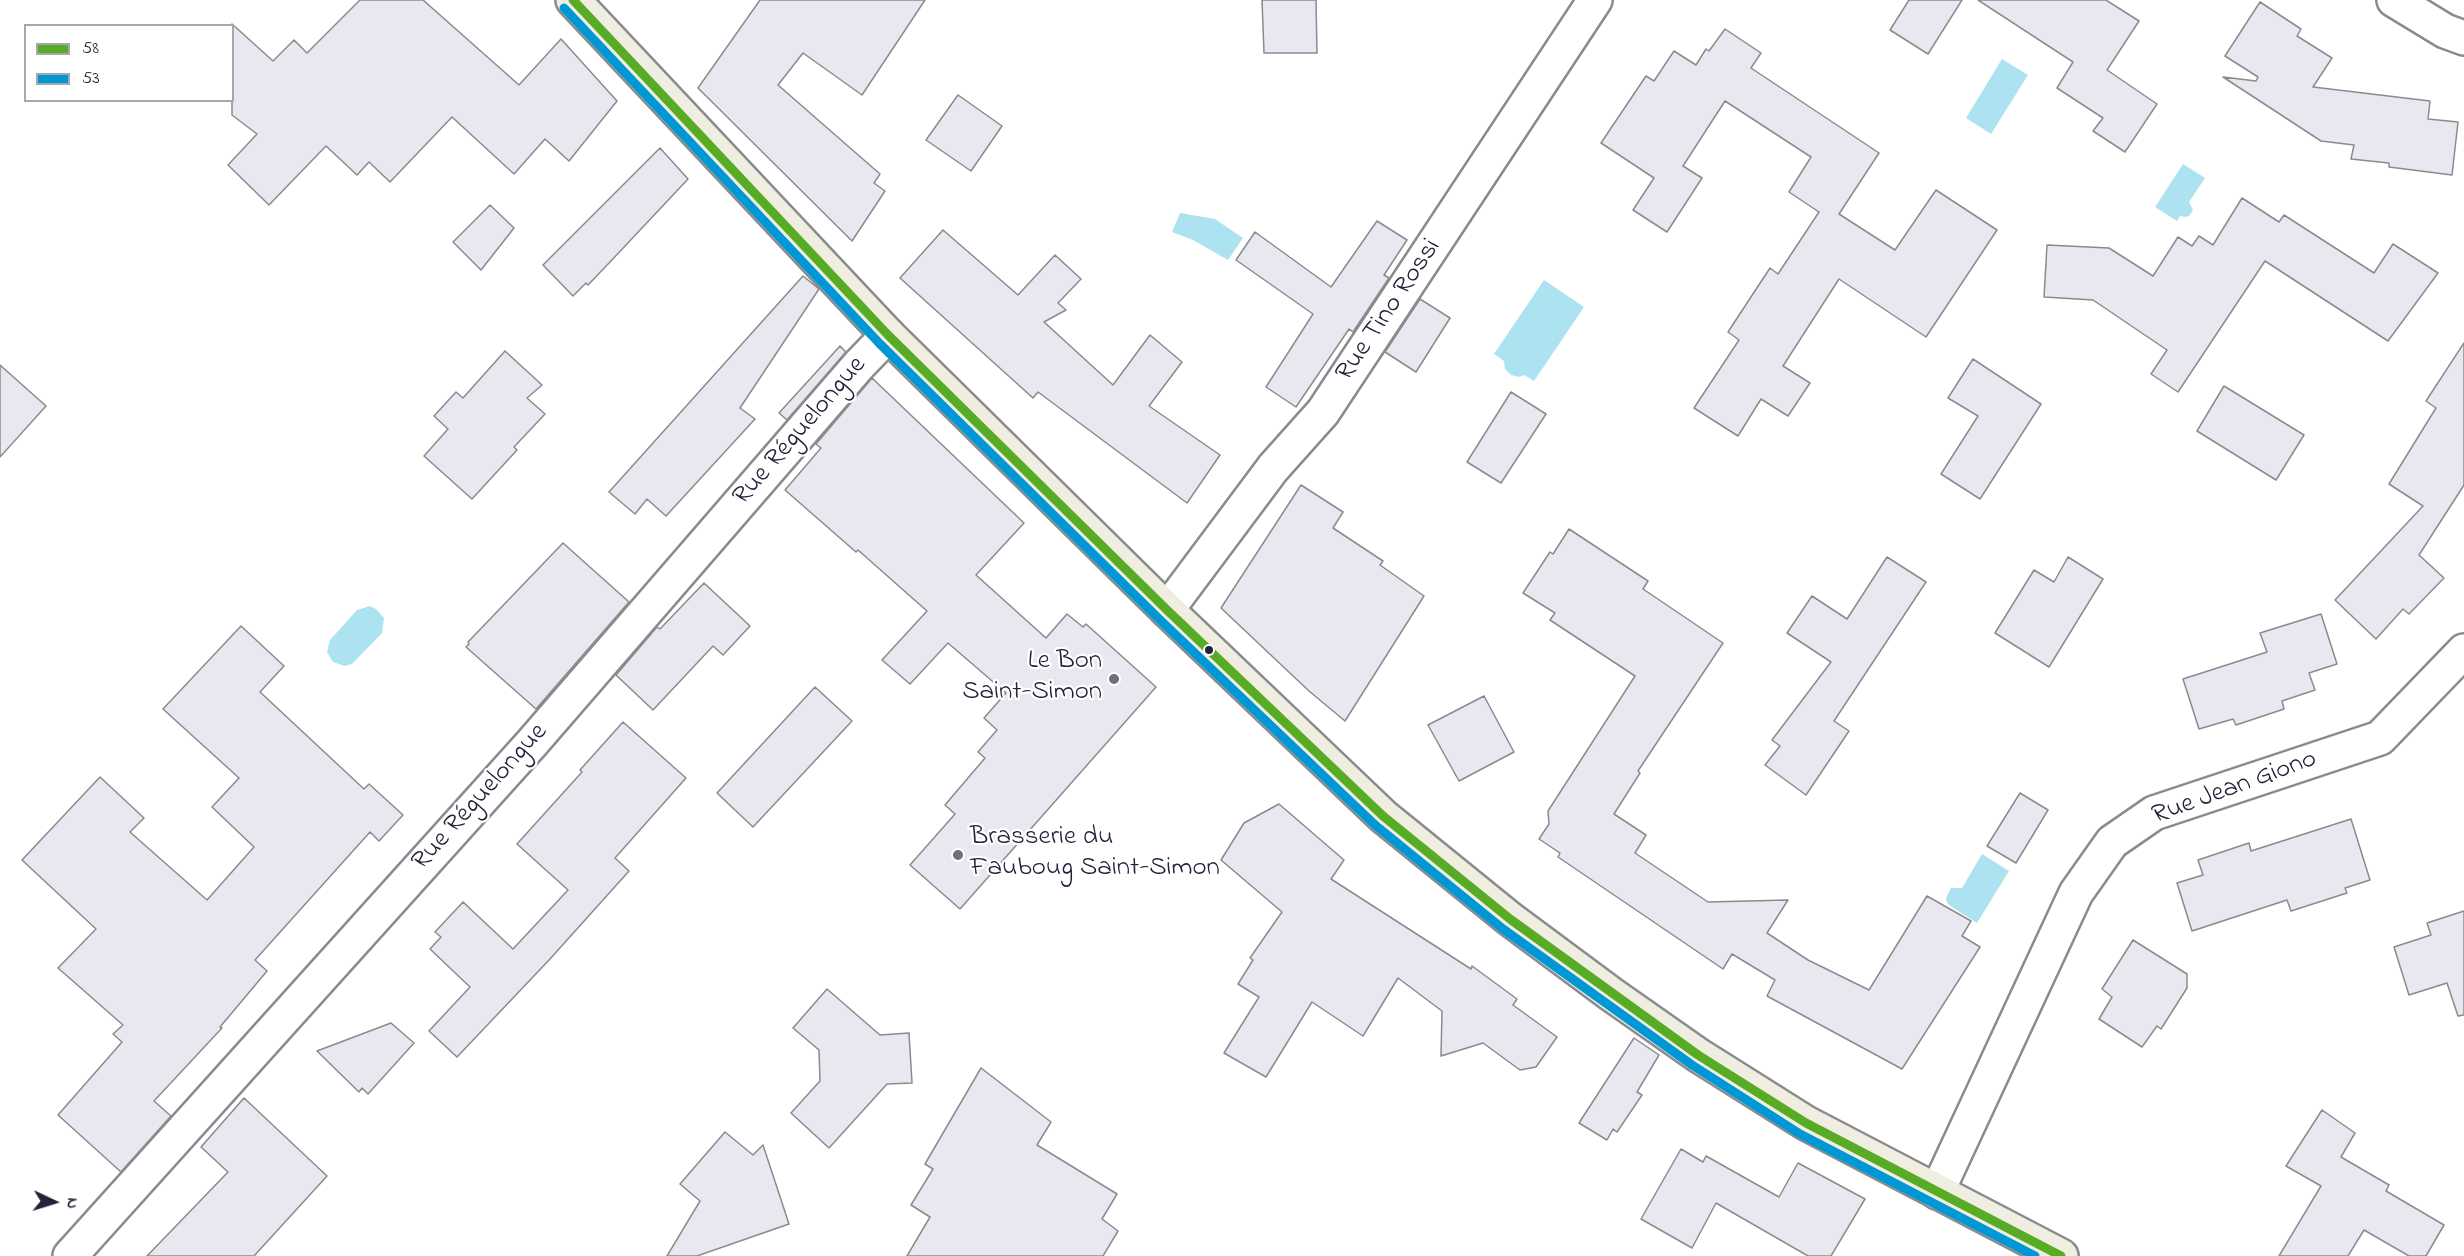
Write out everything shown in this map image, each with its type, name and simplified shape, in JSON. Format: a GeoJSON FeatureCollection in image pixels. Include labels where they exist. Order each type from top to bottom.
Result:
{"type":"FeatureCollection","features":[{"type":"Feature","properties":{"kind":"main road"},"geometry":{"type":"LineString","coordinates":[[573,0],[888,335],[1167,610],[1383,816],[1510,919],[1611,994],[1698,1054],[1806,1122],[2061,1256]]}},
{"type":"Feature","properties":{"kind":"street","name":"Rue Tino Rossi"},"geometry":{"type":"LineString","coordinates":[[1167,610],[1273,468],[1323,412],[1595,0]]}},
{"type":"Feature","properties":{"kind":"street"},"geometry":{"type":"LineString","coordinates":[[2394,0],[2445,32],[2464,38]]}},
{"type":"Feature","properties":{"kind":"street","name":"Rue Réguelongue"},"geometry":{"type":"LineString","coordinates":[[70,1256],[532,743],[859,364],[888,335]]}},
{"type":"Feature","properties":{"kind":"street","name":"Rue Jean Giono"},"geometry":{"type":"LineString","coordinates":[[1937,1192],[2076,892],[2112,842],[2154,813],[2380,738],[2464,651]]}},
{"type":"Feature","properties":{"kind":"water"},"geometry":{"type":"Polygon","coordinates":[[[2002,59],[2028,75],[1991,134],[1966,118],[2002,59]]]}},
{"type":"Feature","properties":{"kind":"water"},"geometry":{"type":"Polygon","coordinates":[[[2183,164],[2205,178],[2189,202],[2193,210],[2190,215],[2180,216],[2177,221],[2155,207],[2183,164]]]}},
{"type":"Feature","properties":{"kind":"water"},"geometry":{"type":"Polygon","coordinates":[[[1180,213],[1215,219],[1243,238],[1228,260],[1193,240],[1172,232],[1180,213]]]}},
{"type":"Feature","properties":{"kind":"water"},"geometry":{"type":"Polygon","coordinates":[[[1544,280],[1584,307],[1534,381],[1524,375],[1519,377],[1511,375],[1505,369],[1504,361],[1494,354],[1544,280]]]}},
{"type":"Feature","properties":{"kind":"water"},"geometry":{"type":"Polygon","coordinates":[[[370,606],[384,618],[382,633],[352,664],[345,666],[333,662],[327,652],[330,640],[357,610],[370,606]]]}},
{"type":"Feature","properties":{"kind":"water"},"geometry":{"type":"Polygon","coordinates":[[[1982,854],[2009,871],[1977,923],[1947,903],[1946,898],[1951,888],[1962,888],[1982,854]]]}},
{"type":"Feature","properties":{"kind":"building"},"geometry":{"type":"Polygon","coordinates":[[[360,0],[423,0],[519,85],[561,39],[617,101],[569,161],[545,139],[514,174],[452,117],[390,182],[369,162],[357,175],[326,146],[269,205],[228,165],[257,134],[232,115],[234,26],[273,61],[294,40],[307,53],[360,0]]]}},
{"type":"Feature","properties":{"kind":"building"},"geometry":{"type":"Polygon","coordinates":[[[760,0],[925,0],[862,95],[803,53],[778,85],[880,174],[874,183],[885,191],[852,241],[698,88],[760,0]]]}},
{"type":"Feature","properties":{"kind":"building"},"geometry":{"type":"Polygon","coordinates":[[[1262,0],[1316,0],[1317,53],[1264,53],[1262,0]]]}},
{"type":"Feature","properties":{"kind":"building"},"geometry":{"type":"Polygon","coordinates":[[[1909,0],[1962,0],[1928,54],[1890,30],[1909,0]]]}},
{"type":"Feature","properties":{"kind":"building"},"geometry":{"type":"Polygon","coordinates":[[[1978,0],[2106,0],[2139,21],[2107,70],[2157,104],[2125,152],[2093,131],[2103,118],[2057,88],[2073,62],[1978,0]]]}},
{"type":"Feature","properties":{"kind":"building"},"geometry":{"type":"Polygon","coordinates":[[[2260,2],[2301,29],[2297,36],[2332,58],[2313,87],[2430,101],[2428,119],[2458,122],[2452,175],[2389,167],[2389,163],[2351,159],[2354,145],[2321,141],[2223,77],[2256,81],[2258,77],[2225,56],[2260,2]]]}},
{"type":"Feature","properties":{"kind":"building"},"geometry":{"type":"Polygon","coordinates":[[[1725,29],[1761,53],[1751,68],[1879,153],[1839,214],[1895,250],[1936,190],[1997,230],[1926,337],[1839,279],[1783,366],[1810,383],[1788,416],[1761,399],[1738,436],[1694,408],[1739,340],[1728,332],[1770,268],[1778,274],[1819,212],[1789,192],[1811,157],[1725,101],[1683,166],[1702,178],[1667,232],[1633,210],[1654,178],[1601,143],[1646,76],[1654,81],[1674,51],[1696,65],[1706,49],[1709,51],[1725,29]]]}},
{"type":"Feature","properties":{"kind":"building"},"geometry":{"type":"Polygon","coordinates":[[[958,95],[1002,126],[971,171],[926,140],[958,95]]]}},
{"type":"Feature","properties":{"kind":"building"},"geometry":{"type":"Polygon","coordinates":[[[660,148],[688,179],[588,285],[586,283],[573,296],[543,265],[660,148]]]}},
{"type":"Feature","properties":{"kind":"building"},"geometry":{"type":"Polygon","coordinates":[[[2242,198],[2279,222],[2284,215],[2374,273],[2393,244],[2438,273],[2388,341],[2265,261],[2178,392],[2151,374],[2167,350],[2093,300],[2044,297],[2047,245],[2109,248],[2153,276],[2178,237],[2192,246],[2199,236],[2213,245],[2242,198]]]}},
{"type":"Feature","properties":{"kind":"building"},"geometry":{"type":"Polygon","coordinates":[[[490,205],[514,228],[481,270],[453,242],[490,205]]]}},
{"type":"Feature","properties":{"kind":"building"},"geometry":{"type":"Polygon","coordinates":[[[1377,221],[1407,240],[1384,275],[1389,278],[1353,332],[1349,329],[1296,407],[1266,387],[1313,314],[1236,260],[1255,232],[1331,287],[1377,221]]]}},
{"type":"Feature","properties":{"kind":"building"},"geometry":{"type":"Polygon","coordinates":[[[943,230],[1018,295],[1055,255],[1081,279],[1058,303],[1066,310],[1044,322],[1113,385],[1150,335],[1182,362],[1149,406],[1220,455],[1187,503],[1038,392],[1033,398],[900,278],[943,230]]]}},
{"type":"Feature","properties":{"kind":"building"},"geometry":{"type":"Polygon","coordinates":[[[803,276],[819,289],[740,408],[755,419],[666,516],[647,499],[635,514],[609,492],[803,276]]]}},
{"type":"Feature","properties":{"kind":"building"},"geometry":{"type":"Polygon","coordinates":[[[1420,299],[1450,318],[1416,372],[1385,352],[1420,299]]]}},
{"type":"Feature","properties":{"kind":"building"},"geometry":{"type":"Polygon","coordinates":[[[2464,343],[2464,485],[2419,555],[2444,578],[2409,614],[2403,609],[2376,639],[2335,600],[2423,506],[2389,484],[2436,408],[2426,401],[2464,343]]]}},
{"type":"Feature","properties":{"kind":"building"},"geometry":{"type":"Polygon","coordinates":[[[840,346],[846,352],[787,420],[779,413],[840,346]]]}},
{"type":"Feature","properties":{"kind":"building"},"geometry":{"type":"Polygon","coordinates":[[[505,351],[542,385],[527,398],[545,414],[514,447],[517,450],[472,499],[424,456],[448,429],[434,416],[456,392],[463,398],[505,351]]]}},
{"type":"Feature","properties":{"kind":"building"},"geometry":{"type":"Polygon","coordinates":[[[1973,359],[2041,404],[1980,499],[1941,474],[1978,416],[1948,398],[1973,359]]]}},
{"type":"Feature","properties":{"kind":"building"},"geometry":{"type":"Polygon","coordinates":[[[0,365],[46,406],[0,457],[0,365]]]}},
{"type":"Feature","properties":{"kind":"building"},"geometry":{"type":"Polygon","coordinates":[[[872,378],[1024,523],[976,575],[1046,638],[1067,614],[1083,627],[1086,624],[1156,687],[960,909],[910,865],[955,814],[945,805],[985,758],[978,752],[997,730],[984,718],[1006,693],[948,643],[910,684],[882,660],[927,611],[785,490],[821,448],[816,444],[872,378]]]}},
{"type":"Feature","properties":{"kind":"building"},"geometry":{"type":"Polygon","coordinates":[[[2224,386],[2304,435],[2276,480],[2197,431],[2224,386]]]}},
{"type":"Feature","properties":{"kind":"building"},"geometry":{"type":"Polygon","coordinates":[[[1511,392],[1546,414],[1501,483],[1467,462],[1511,392]]]}},
{"type":"Feature","properties":{"kind":"building"},"geometry":{"type":"Polygon","coordinates":[[[1301,485],[1343,512],[1333,528],[1383,561],[1380,565],[1424,596],[1345,721],[1309,691],[1221,608],[1301,485]]]}},
{"type":"Feature","properties":{"kind":"building"},"geometry":{"type":"Polygon","coordinates":[[[1569,529],[1648,581],[1643,589],[1723,643],[1638,771],[1640,773],[1614,814],[1646,835],[1635,853],[1708,902],[1788,900],[1767,933],[1808,960],[1869,990],[1927,896],[1971,921],[1962,936],[1980,947],[1902,1069],[1767,996],[1775,980],[1732,954],[1723,969],[1558,857],[1560,853],[1539,839],[1549,824],[1548,811],[1635,676],[1550,620],[1555,613],[1523,593],[1550,552],[1553,554],[1569,529]]]}},
{"type":"Feature","properties":{"kind":"building"},"geometry":{"type":"Polygon","coordinates":[[[563,543],[629,602],[536,709],[466,647],[468,642],[563,543]]]}},
{"type":"Feature","properties":{"kind":"building"},"geometry":{"type":"Polygon","coordinates":[[[1887,557],[1926,582],[1834,721],[1849,731],[1806,795],[1765,765],[1780,746],[1772,740],[1831,662],[1787,633],[1812,596],[1847,619],[1887,557]]]}},
{"type":"Feature","properties":{"kind":"building"},"geometry":{"type":"Polygon","coordinates":[[[2068,557],[2103,579],[2049,667],[1995,633],[2034,570],[2054,582],[2068,557]]]}},
{"type":"Feature","properties":{"kind":"building"},"geometry":{"type":"Polygon","coordinates":[[[704,583],[750,626],[723,655],[713,646],[653,710],[616,675],[657,627],[660,629],[704,583]]]}},
{"type":"Feature","properties":{"kind":"building"},"geometry":{"type":"Polygon","coordinates":[[[2321,614],[2337,664],[2309,673],[2315,690],[2282,701],[2284,709],[2236,725],[2233,719],[2199,729],[2183,679],[2267,652],[2260,633],[2321,614]]]}},
{"type":"Feature","properties":{"kind":"building"},"geometry":{"type":"Polygon","coordinates":[[[241,626],[284,666],[260,692],[364,789],[369,784],[403,815],[379,841],[370,832],[255,960],[267,971],[220,1027],[222,1028],[154,1101],[171,1116],[121,1172],[58,1115],[122,1042],[113,1034],[123,1025],[58,968],[96,929],[22,860],[100,777],[144,818],[130,832],[207,900],[254,847],[212,807],[239,778],[163,709],[241,626]]]}},
{"type":"Feature","properties":{"kind":"building"},"geometry":{"type":"Polygon","coordinates":[[[815,687],[852,721],[753,827],[717,793],[815,687]]]}},
{"type":"Feature","properties":{"kind":"building"},"geometry":{"type":"Polygon","coordinates":[[[1484,696],[1514,752],[1459,781],[1428,725],[1484,696]]]}},
{"type":"Feature","properties":{"kind":"building"},"geometry":{"type":"Polygon","coordinates":[[[623,722],[686,778],[615,858],[629,871],[457,1057],[429,1031],[470,987],[430,949],[441,937],[435,932],[463,902],[513,949],[568,890],[517,844],[582,772],[580,770],[623,722]]]}},
{"type":"Feature","properties":{"kind":"building"},"geometry":{"type":"Polygon","coordinates":[[[2020,793],[2048,810],[2016,863],[1987,846],[2020,793]]]}},
{"type":"Feature","properties":{"kind":"building"},"geometry":{"type":"Polygon","coordinates":[[[1279,804],[1344,860],[1331,879],[1471,969],[1472,966],[1517,999],[1513,1005],[1557,1037],[1536,1067],[1520,1070],[1483,1043],[1441,1056],[1442,1011],[1398,978],[1363,1036],[1312,1002],[1266,1077],[1224,1053],[1259,997],[1238,984],[1253,960],[1250,958],[1282,912],[1221,860],[1244,823],[1279,804]]]}},
{"type":"Feature","properties":{"kind":"building"},"geometry":{"type":"Polygon","coordinates":[[[2351,819],[2370,880],[2345,888],[2347,893],[2291,911],[2287,900],[2192,931],[2177,883],[2203,875],[2198,860],[2249,843],[2251,851],[2351,819]]]}},
{"type":"Feature","properties":{"kind":"building"},"geometry":{"type":"Polygon","coordinates":[[[2464,911],[2464,1015],[2458,1016],[2447,983],[2409,995],[2394,947],[2431,935],[2427,923],[2464,911]]]}},
{"type":"Feature","properties":{"kind":"building"},"geometry":{"type":"Polygon","coordinates":[[[2133,940],[2187,974],[2187,988],[2161,1029],[2157,1026],[2142,1047],[2099,1019],[2112,997],[2102,989],[2133,940]]]}},
{"type":"Feature","properties":{"kind":"building"},"geometry":{"type":"Polygon","coordinates":[[[827,989],[880,1035],[909,1033],[912,1083],[887,1084],[829,1148],[791,1113],[820,1081],[819,1050],[793,1028],[827,989]]]}},
{"type":"Feature","properties":{"kind":"building"},"geometry":{"type":"Polygon","coordinates":[[[391,1023],[414,1043],[368,1094],[362,1088],[359,1092],[317,1051],[391,1023]]]}},
{"type":"Feature","properties":{"kind":"building"},"geometry":{"type":"Polygon","coordinates":[[[1634,1038],[1659,1055],[1637,1092],[1642,1095],[1617,1132],[1613,1129],[1607,1140],[1579,1123],[1634,1038]]]}},
{"type":"Feature","properties":{"kind":"building"},"geometry":{"type":"Polygon","coordinates":[[[981,1068],[1051,1122],[1037,1145],[1117,1194],[1102,1219],[1118,1231],[1103,1256],[907,1256],[930,1217],[911,1205],[933,1169],[925,1164],[981,1068]]]}},
{"type":"Feature","properties":{"kind":"building"},"geometry":{"type":"Polygon","coordinates":[[[244,1098],[327,1176],[254,1256],[147,1256],[228,1172],[201,1147],[244,1098]]]}},
{"type":"Feature","properties":{"kind":"building"},"geometry":{"type":"Polygon","coordinates":[[[2322,1110],[2355,1133],[2341,1157],[2389,1185],[2386,1191],[2444,1225],[2426,1256],[2409,1256],[2364,1230],[2348,1256],[2279,1256],[2321,1186],[2286,1166],[2322,1110]]]}},
{"type":"Feature","properties":{"kind":"building"},"geometry":{"type":"Polygon","coordinates":[[[725,1132],[753,1155],[763,1145],[789,1224],[697,1256],[667,1256],[700,1201],[680,1184],[725,1132]]]}},
{"type":"Feature","properties":{"kind":"building"},"geometry":{"type":"Polygon","coordinates":[[[1681,1149],[1703,1162],[1706,1156],[1779,1197],[1798,1163],[1865,1199],[1831,1256],[1808,1256],[1716,1203],[1692,1248],[1641,1219],[1681,1149]]]}},
{"type":"Feature","properties":{"kind":"transit line","name":"58"},"geometry":{"type":"LineString","coordinates":[[573,0],[888,335],[1167,610],[1383,816],[1510,919],[1698,1055],[1806,1123],[2061,1256]]}},
{"type":"Feature","properties":{"kind":"transit line","name":"53"},"geometry":{"type":"LineString","coordinates":[[564,8],[880,344],[1159,619],[1375,825],[1503,929],[1692,1065],[1800,1134],[2035,1256]]}},
{"type":"Feature","properties":{"kind":"place","name":"Le Bon Saint-Simon"},"geometry":{"type":"Point","coordinates":[1114,679]}},
{"type":"Feature","properties":{"kind":"place","name":"Brasserie du Fauboug Saint-Simon"},"geometry":{"type":"Point","coordinates":[958,855]}}]}
